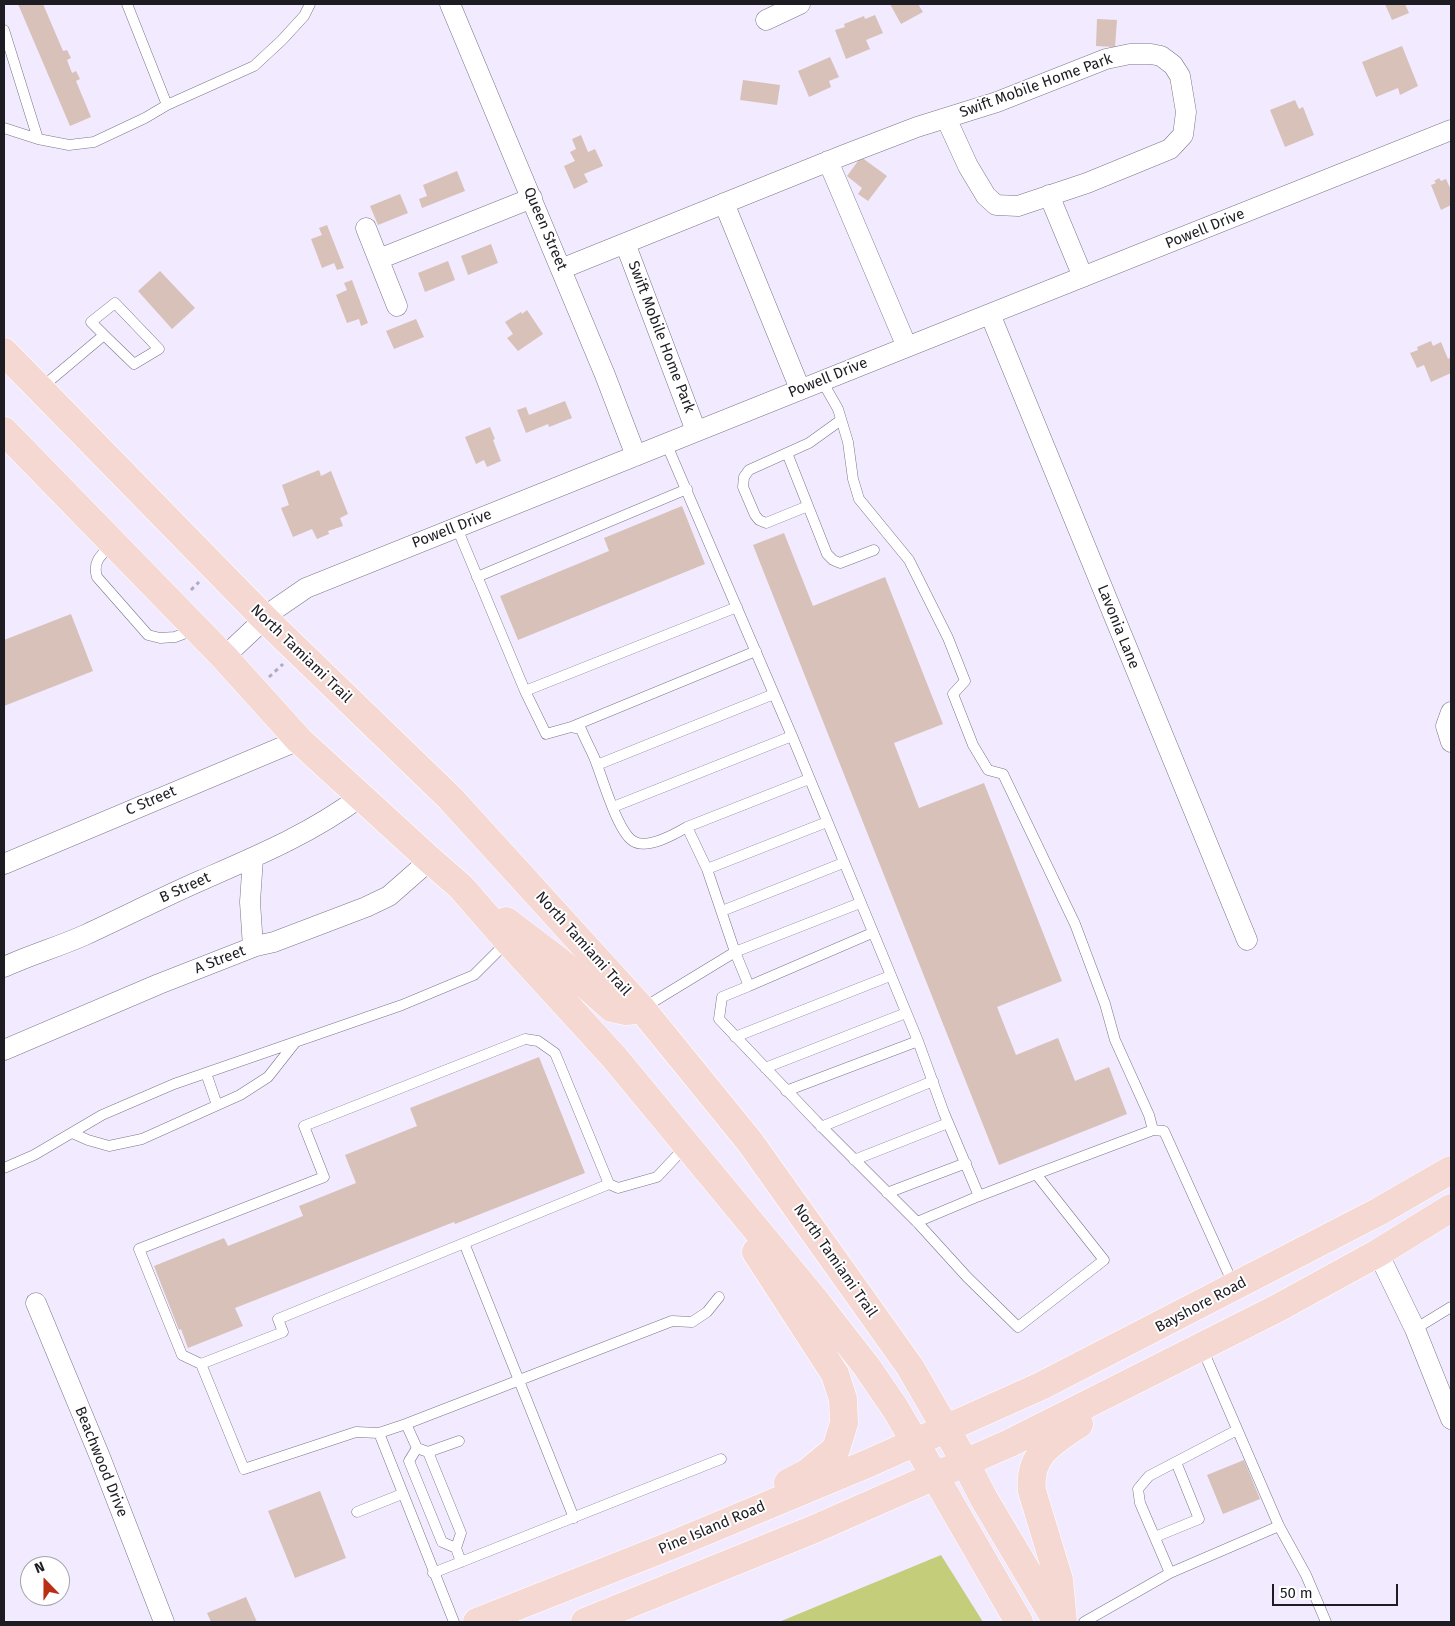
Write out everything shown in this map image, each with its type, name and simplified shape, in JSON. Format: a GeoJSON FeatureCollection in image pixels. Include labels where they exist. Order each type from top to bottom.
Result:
{"type":"FeatureCollection","features":[{"type":"Feature","properties":{"kind":"main road","name":"North Tamiami Trail"},"geometry":{"type":"LineString","coordinates":[[4,352],[264,618],[450,798],[642,1009],[750,1142],[910,1367],[965,1462],[984,1499],[1057,1622]]}},
{"type":"Feature","properties":{"kind":"main road"},"geometry":{"type":"LineString","coordinates":[[7,439],[114,544],[224,657],[300,740],[430,860],[461,887],[560,962],[612,1008],[626,1011],[642,1009]]}},
{"type":"Feature","properties":{"kind":"main road"},"geometry":{"type":"LineString","coordinates":[[461,887],[614,1057],[862,1360],[916,1442],[1019,1622]]}},
{"type":"Feature","properties":{"kind":"main road"},"geometry":{"type":"LineString","coordinates":[[677,1543],[748,1501],[807,1474],[836,1449],[844,1423],[842,1398],[834,1374],[687,1146]]}},
{"type":"Feature","properties":{"kind":"main road","name":"Bayshore Road"},"geometry":{"type":"LineString","coordinates":[[945,1429],[1041,1386],[1378,1212],[1451,1170]]}},
{"type":"Feature","properties":{"kind":"main road"},"geometry":{"type":"LineString","coordinates":[[585,1622],[812,1530],[1010,1443],[1276,1309],[1378,1254],[1451,1208]]}},
{"type":"Feature","properties":{"kind":"main road"},"geometry":{"type":"LineString","coordinates":[[1062,1622],[1059,1580],[1032,1491],[1031,1477],[1034,1464],[1052,1442],[1162,1367]]}},
{"type":"Feature","properties":{"kind":"main road","name":"Pine Island Road"},"geometry":{"type":"LineString","coordinates":[[477,1622],[677,1543],[945,1429]]}},
{"type":"Feature","properties":{"kind":"street","name":"Queen Street"},"geometry":{"type":"LineString","coordinates":[[450,4],[605,375],[636,456]]}},
{"type":"Feature","properties":{"kind":"street"},"geometry":{"type":"LineString","coordinates":[[766,20],[800,4]]}},
{"type":"Feature","properties":{"kind":"street","name":"Swift Mobile Home Park"},"geometry":{"type":"LineString","coordinates":[[561,269],[917,127],[997,102],[1106,59],[1130,54],[1161,56],[1172,65],[1180,76],[1186,112],[1183,134],[1170,149],[1087,183],[1018,206],[996,205],[986,196],[978,184],[946,118]]}},
{"type":"Feature","properties":{"kind":"street","name":"Powell Drive"},"geometry":{"type":"LineString","coordinates":[[224,657],[264,618],[306,588],[1451,130]]}},
{"type":"Feature","properties":{"kind":"street"},"geometry":{"type":"LineString","coordinates":[[828,162],[907,347]]}},
{"type":"Feature","properties":{"kind":"street"},"geometry":{"type":"LineString","coordinates":[[1049,196],[1083,277]]}},
{"type":"Feature","properties":{"kind":"street"},"geometry":{"type":"LineString","coordinates":[[379,259],[532,198]]}},
{"type":"Feature","properties":{"kind":"street"},"geometry":{"type":"LineString","coordinates":[[724,203],[800,389]]}},
{"type":"Feature","properties":{"kind":"street"},"geometry":{"type":"LineString","coordinates":[[366,228],[397,306]]}},
{"type":"Feature","properties":{"kind":"street","name":"Swift Mobile Home Park"},"geometry":{"type":"LineString","coordinates":[[625,242],[696,431]]}},
{"type":"Feature","properties":{"kind":"street","name":"Lavonia Lane"},"geometry":{"type":"LineString","coordinates":[[990,314],[1246,940]]}},
{"type":"Feature","properties":{"kind":"street"},"geometry":{"type":"LineString","coordinates":[[1451,712],[1446,726],[1451,742]]}},
{"type":"Feature","properties":{"kind":"street","name":"C Street"},"geometry":{"type":"LineString","coordinates":[[4,864],[300,740]]}},
{"type":"Feature","properties":{"kind":"street","name":"B Street"},"geometry":{"type":"LineString","coordinates":[[4,967],[84,935],[169,894],[253,858],[334,816],[360,797]]}},
{"type":"Feature","properties":{"kind":"street"},"geometry":{"type":"LineString","coordinates":[[252,947],[250,902],[253,858]]}},
{"type":"Feature","properties":{"kind":"street","name":"A Street"},"geometry":{"type":"LineString","coordinates":[[4,1050],[159,984],[252,947],[274,942],[366,907],[389,896],[430,860]]}},
{"type":"Feature","properties":{"kind":"street"},"geometry":{"type":"LineString","coordinates":[[1378,1254],[1414,1329],[1451,1420]]}},
{"type":"Feature","properties":{"kind":"street","name":"Beachwood Drive"},"geometry":{"type":"LineString","coordinates":[[36,1304],[100,1457],[164,1622]]}},
{"type":"Feature","properties":{"kind":"lane"},"geometry":{"type":"LineString","coordinates":[[127,4],[167,105]]}},
{"type":"Feature","properties":{"kind":"lane"},"geometry":{"type":"LineString","coordinates":[[4,128],[38,139],[69,145],[94,142],[145,118],[167,105],[254,66],[304,16],[310,4]]}},
{"type":"Feature","properties":{"kind":"lane"},"geometry":{"type":"LineString","coordinates":[[4,30],[38,139]]}},
{"type":"Feature","properties":{"kind":"lane"},"geometry":{"type":"LineString","coordinates":[[114,303],[159,349],[134,364],[104,335],[91,322],[114,303]]}},
{"type":"Feature","properties":{"kind":"lane"},"geometry":{"type":"LineString","coordinates":[[40,389],[104,335]]}},
{"type":"Feature","properties":{"kind":"lane"},"geometry":{"type":"LineString","coordinates":[[822,380],[838,409],[848,442],[853,479],[859,499],[909,560],[948,638],[964,681],[953,694],[973,745],[988,770],[1003,774],[1075,924],[1105,1004],[1115,1040],[1154,1130]]}},
{"type":"Feature","properties":{"kind":"lane"},"geometry":{"type":"LineString","coordinates":[[808,506],[766,523],[758,520],[743,487],[744,477],[749,470],[809,442],[841,420]]}},
{"type":"Feature","properties":{"kind":"lane"},"geometry":{"type":"LineString","coordinates":[[666,444],[792,736],[918,1041],[948,1123],[979,1196]]}},
{"type":"Feature","properties":{"kind":"lane"},"geometry":{"type":"LineString","coordinates":[[786,453],[827,554],[833,560],[840,563],[874,550]]}},
{"type":"Feature","properties":{"kind":"lane"},"geometry":{"type":"LineString","coordinates":[[477,577],[687,489]]}},
{"type":"Feature","properties":{"kind":"lane"},"geometry":{"type":"LineString","coordinates":[[457,528],[525,691],[546,734],[571,727],[756,651]]}},
{"type":"Feature","properties":{"kind":"lane"},"geometry":{"type":"LineString","coordinates":[[114,544],[98,557],[94,569],[97,577],[148,635],[160,638],[175,637],[194,627]]}},
{"type":"Feature","properties":{"kind":"lane"},"geometry":{"type":"LineString","coordinates":[[525,691],[737,607]]}},
{"type":"Feature","properties":{"kind":"lane"},"geometry":{"type":"LineString","coordinates":[[597,765],[774,694]]}},
{"type":"Feature","properties":{"kind":"lane"},"geometry":{"type":"LineString","coordinates":[[571,727],[581,729],[613,807],[624,830],[633,842],[645,844],[661,840],[687,827],[809,779]]}},
{"type":"Feature","properties":{"kind":"lane"},"geometry":{"type":"LineString","coordinates":[[613,807],[792,736]]}},
{"type":"Feature","properties":{"kind":"lane"},"geometry":{"type":"LineString","coordinates":[[707,869],[826,822]]}},
{"type":"Feature","properties":{"kind":"lane"},"geometry":{"type":"LineString","coordinates":[[687,827],[707,869],[735,952],[749,986]]}},
{"type":"Feature","properties":{"kind":"lane"},"geometry":{"type":"LineString","coordinates":[[722,911],[843,863]]}},
{"type":"Feature","properties":{"kind":"lane"},"geometry":{"type":"LineString","coordinates":[[642,1009],[735,952],[860,903]]}},
{"type":"Feature","properties":{"kind":"lane"},"geometry":{"type":"LineString","coordinates":[[872,933],[722,997],[719,1019],[786,1091],[1018,1327],[1104,1260],[1036,1174]]}},
{"type":"Feature","properties":{"kind":"lane"},"geometry":{"type":"LineString","coordinates":[[4,1168],[34,1155],[102,1115],[174,1084],[402,1005],[474,975],[508,941]]}},
{"type":"Feature","properties":{"kind":"lane"},"geometry":{"type":"LineString","coordinates":[[735,1037],[890,976]]}},
{"type":"Feature","properties":{"kind":"lane"},"geometry":{"type":"LineString","coordinates":[[765,1068],[906,1013]]}},
{"type":"Feature","properties":{"kind":"lane"},"geometry":{"type":"LineString","coordinates":[[687,1146],[657,1177],[618,1188],[609,1184],[554,1053],[538,1041],[524,1039],[304,1126],[324,1177],[139,1249],[182,1355],[201,1364],[244,1469],[356,1432],[379,1433],[672,1321],[692,1322],[707,1312],[719,1298]]}},
{"type":"Feature","properties":{"kind":"lane"},"geometry":{"type":"LineString","coordinates":[[786,1091],[918,1041]]}},
{"type":"Feature","properties":{"kind":"lane"},"geometry":{"type":"LineString","coordinates":[[72,1133],[110,1146],[142,1139],[240,1095],[268,1077],[295,1043]]}},
{"type":"Feature","properties":{"kind":"lane"},"geometry":{"type":"LineString","coordinates":[[206,1073],[217,1105]]}},
{"type":"Feature","properties":{"kind":"lane"},"geometry":{"type":"LineString","coordinates":[[821,1127],[933,1081]]}},
{"type":"Feature","properties":{"kind":"lane"},"geometry":{"type":"LineString","coordinates":[[854,1160],[948,1123]]}},
{"type":"Feature","properties":{"kind":"lane"},"geometry":{"type":"LineString","coordinates":[[916,1222],[979,1196],[1154,1130],[1164,1131],[1234,1287]]}},
{"type":"Feature","properties":{"kind":"lane"},"geometry":{"type":"LineString","coordinates":[[887,1193],[966,1163]]}},
{"type":"Feature","properties":{"kind":"lane"},"geometry":{"type":"LineString","coordinates":[[201,1364],[284,1332],[278,1319],[609,1184]]}},
{"type":"Feature","properties":{"kind":"lane"},"geometry":{"type":"LineString","coordinates":[[464,1243],[574,1518]]}},
{"type":"Feature","properties":{"kind":"lane"},"geometry":{"type":"LineString","coordinates":[[1414,1329],[1451,1307]]}},
{"type":"Feature","properties":{"kind":"lane"},"geometry":{"type":"LineString","coordinates":[[1202,1347],[1279,1526],[1306,1574],[1326,1622]]}},
{"type":"Feature","properties":{"kind":"lane"},"geometry":{"type":"LineString","coordinates":[[406,1424],[417,1448],[428,1452],[459,1440]]}},
{"type":"Feature","properties":{"kind":"lane"},"geometry":{"type":"LineString","coordinates":[[1170,1573],[1140,1503],[1138,1489],[1149,1476],[1237,1430]]}},
{"type":"Feature","properties":{"kind":"lane"},"geometry":{"type":"LineString","coordinates":[[379,1433],[454,1622]]}},
{"type":"Feature","properties":{"kind":"lane"},"geometry":{"type":"LineString","coordinates":[[417,1448],[409,1461],[442,1542],[456,1548]]}},
{"type":"Feature","properties":{"kind":"lane"},"geometry":{"type":"LineString","coordinates":[[428,1452],[461,1533],[456,1548],[461,1562]]}},
{"type":"Feature","properties":{"kind":"lane"},"geometry":{"type":"LineString","coordinates":[[434,1572],[721,1460]]}},
{"type":"Feature","properties":{"kind":"lane"},"geometry":{"type":"LineString","coordinates":[[1155,1538],[1199,1519],[1176,1462]]}},
{"type":"Feature","properties":{"kind":"lane"},"geometry":{"type":"LineString","coordinates":[[357,1512],[402,1494]]}},
{"type":"Feature","properties":{"kind":"lane"},"geometry":{"type":"LineString","coordinates":[[1084,1622],[1170,1573],[1279,1526]]}},
{"type":"Feature","properties":{"kind":"path"},"geometry":{"type":"LineString","coordinates":[[267,679],[284,664]]}},
{"type":"Feature","properties":{"kind":"green space"},"geometry":{"type":"Polygon","coordinates":[[[941,1555],[983,1622],[779,1622],[941,1555]]]}},
{"type":"Feature","properties":{"kind":"building"},"geometry":{"type":"Polygon","coordinates":[[[18,4],[43,4],[63,51],[67,50],[71,58],[67,60],[72,73],[76,71],[80,79],[76,81],[91,117],[70,126],[18,4]]]}},
{"type":"Feature","properties":{"kind":"building"},"geometry":{"type":"Polygon","coordinates":[[[890,4],[918,4],[923,12],[901,24],[890,4]]]}},
{"type":"Feature","properties":{"kind":"building"},"geometry":{"type":"Polygon","coordinates":[[[1385,4],[1405,4],[1409,13],[1392,20],[1385,4]]]}},
{"type":"Feature","properties":{"kind":"building"},"geometry":{"type":"Polygon","coordinates":[[[875,15],[883,33],[866,40],[870,49],[846,59],[835,30],[845,27],[844,24],[864,16],[865,19],[875,15]]]}},
{"type":"Feature","properties":{"kind":"building"},"geometry":{"type":"Polygon","coordinates":[[[1097,19],[1117,20],[1115,47],[1096,46],[1097,19]]]}},
{"type":"Feature","properties":{"kind":"building"},"geometry":{"type":"Polygon","coordinates":[[[1402,46],[1418,86],[1400,95],[1398,88],[1376,97],[1362,62],[1402,46]]]}},
{"type":"Feature","properties":{"kind":"building"},"geometry":{"type":"Polygon","coordinates":[[[830,57],[839,77],[829,81],[831,87],[809,97],[798,71],[830,57]]]}},
{"type":"Feature","properties":{"kind":"building"},"geometry":{"type":"Polygon","coordinates":[[[743,80],[780,85],[777,105],[740,100],[743,80]]]}},
{"type":"Feature","properties":{"kind":"building"},"geometry":{"type":"Polygon","coordinates":[[[1295,100],[1299,109],[1303,107],[1314,135],[1285,147],[1270,110],[1295,100]]]}},
{"type":"Feature","properties":{"kind":"building"},"geometry":{"type":"Polygon","coordinates":[[[581,135],[588,152],[595,149],[603,166],[584,174],[588,182],[574,189],[564,166],[575,161],[570,152],[576,149],[572,139],[581,135]]]}},
{"type":"Feature","properties":{"kind":"building"},"geometry":{"type":"Polygon","coordinates":[[[861,157],[887,176],[868,201],[858,194],[862,188],[847,176],[861,157]]]}},
{"type":"Feature","properties":{"kind":"building"},"geometry":{"type":"Polygon","coordinates":[[[457,171],[465,191],[422,208],[419,199],[427,196],[423,185],[457,171]]]}},
{"type":"Feature","properties":{"kind":"building"},"geometry":{"type":"Polygon","coordinates":[[[1439,178],[1441,181],[1446,179],[1451,190],[1451,205],[1441,210],[1431,185],[1436,183],[1434,181],[1439,178]]]}},
{"type":"Feature","properties":{"kind":"building"},"geometry":{"type":"Polygon","coordinates":[[[400,194],[408,213],[378,225],[370,206],[400,194]]]}},
{"type":"Feature","properties":{"kind":"building"},"geometry":{"type":"Polygon","coordinates":[[[327,225],[344,268],[337,270],[334,263],[322,268],[311,239],[322,235],[319,228],[327,225]]]}},
{"type":"Feature","properties":{"kind":"building"},"geometry":{"type":"Polygon","coordinates":[[[491,244],[498,263],[468,275],[461,256],[491,244]]]}},
{"type":"Feature","properties":{"kind":"building"},"geometry":{"type":"Polygon","coordinates":[[[448,261],[455,280],[425,292],[418,273],[448,261]]]}},
{"type":"Feature","properties":{"kind":"building"},"geometry":{"type":"Polygon","coordinates":[[[160,271],[195,308],[172,329],[138,291],[160,271]]]}},
{"type":"Feature","properties":{"kind":"building"},"geometry":{"type":"Polygon","coordinates":[[[352,280],[368,323],[361,326],[359,319],[347,323],[336,295],[347,290],[344,283],[352,280]]]}},
{"type":"Feature","properties":{"kind":"building"},"geometry":{"type":"Polygon","coordinates":[[[527,310],[543,334],[518,351],[507,338],[513,334],[505,322],[527,310]]]}},
{"type":"Feature","properties":{"kind":"building"},"geometry":{"type":"Polygon","coordinates":[[[416,319],[424,337],[394,349],[386,331],[416,319]]]}},
{"type":"Feature","properties":{"kind":"building"},"geometry":{"type":"Polygon","coordinates":[[[1431,341],[1433,346],[1441,342],[1448,359],[1451,357],[1451,373],[1431,382],[1424,365],[1417,368],[1410,353],[1418,350],[1417,347],[1431,341]]]}},
{"type":"Feature","properties":{"kind":"building"},"geometry":{"type":"Polygon","coordinates":[[[565,401],[572,418],[549,427],[548,424],[526,433],[517,410],[526,407],[529,415],[565,401]]]}},
{"type":"Feature","properties":{"kind":"building"},"geometry":{"type":"Polygon","coordinates":[[[490,427],[501,461],[487,467],[484,460],[476,464],[465,437],[490,427]]]}},
{"type":"Feature","properties":{"kind":"building"},"geometry":{"type":"Polygon","coordinates":[[[319,470],[321,476],[331,471],[348,514],[340,518],[343,526],[328,531],[329,534],[317,539],[312,529],[293,537],[281,508],[289,505],[282,485],[319,470]]]}},
{"type":"Feature","properties":{"kind":"building"},"geometry":{"type":"Polygon","coordinates":[[[682,506],[705,564],[518,640],[500,596],[609,551],[604,538],[682,506]]]}},
{"type":"Feature","properties":{"kind":"building"},"geometry":{"type":"Polygon","coordinates":[[[784,533],[813,606],[885,577],[943,724],[894,743],[919,808],[984,783],[1062,981],[997,1007],[1016,1055],[1058,1038],[1075,1081],[1109,1067],[1127,1114],[999,1165],[753,545],[784,533]]]}},
{"type":"Feature","properties":{"kind":"building"},"geometry":{"type":"Polygon","coordinates":[[[71,614],[93,671],[4,706],[4,640],[71,614]]]}},
{"type":"Feature","properties":{"kind":"building"},"geometry":{"type":"Polygon","coordinates":[[[539,1057],[585,1173],[235,1308],[243,1326],[188,1348],[154,1266],[224,1238],[228,1246],[303,1216],[299,1206],[356,1183],[345,1155],[417,1126],[410,1108],[539,1057]]]}},
{"type":"Feature","properties":{"kind":"building"},"geometry":{"type":"Polygon","coordinates":[[[1244,1460],[1260,1499],[1223,1514],[1207,1475],[1244,1460]]]}},
{"type":"Feature","properties":{"kind":"building"},"geometry":{"type":"Polygon","coordinates":[[[320,1491],[346,1558],[295,1578],[268,1511],[320,1491]]]}},
{"type":"Feature","properties":{"kind":"building"},"geometry":{"type":"Polygon","coordinates":[[[246,1597],[257,1622],[211,1622],[207,1613],[246,1597]]]}}]}
